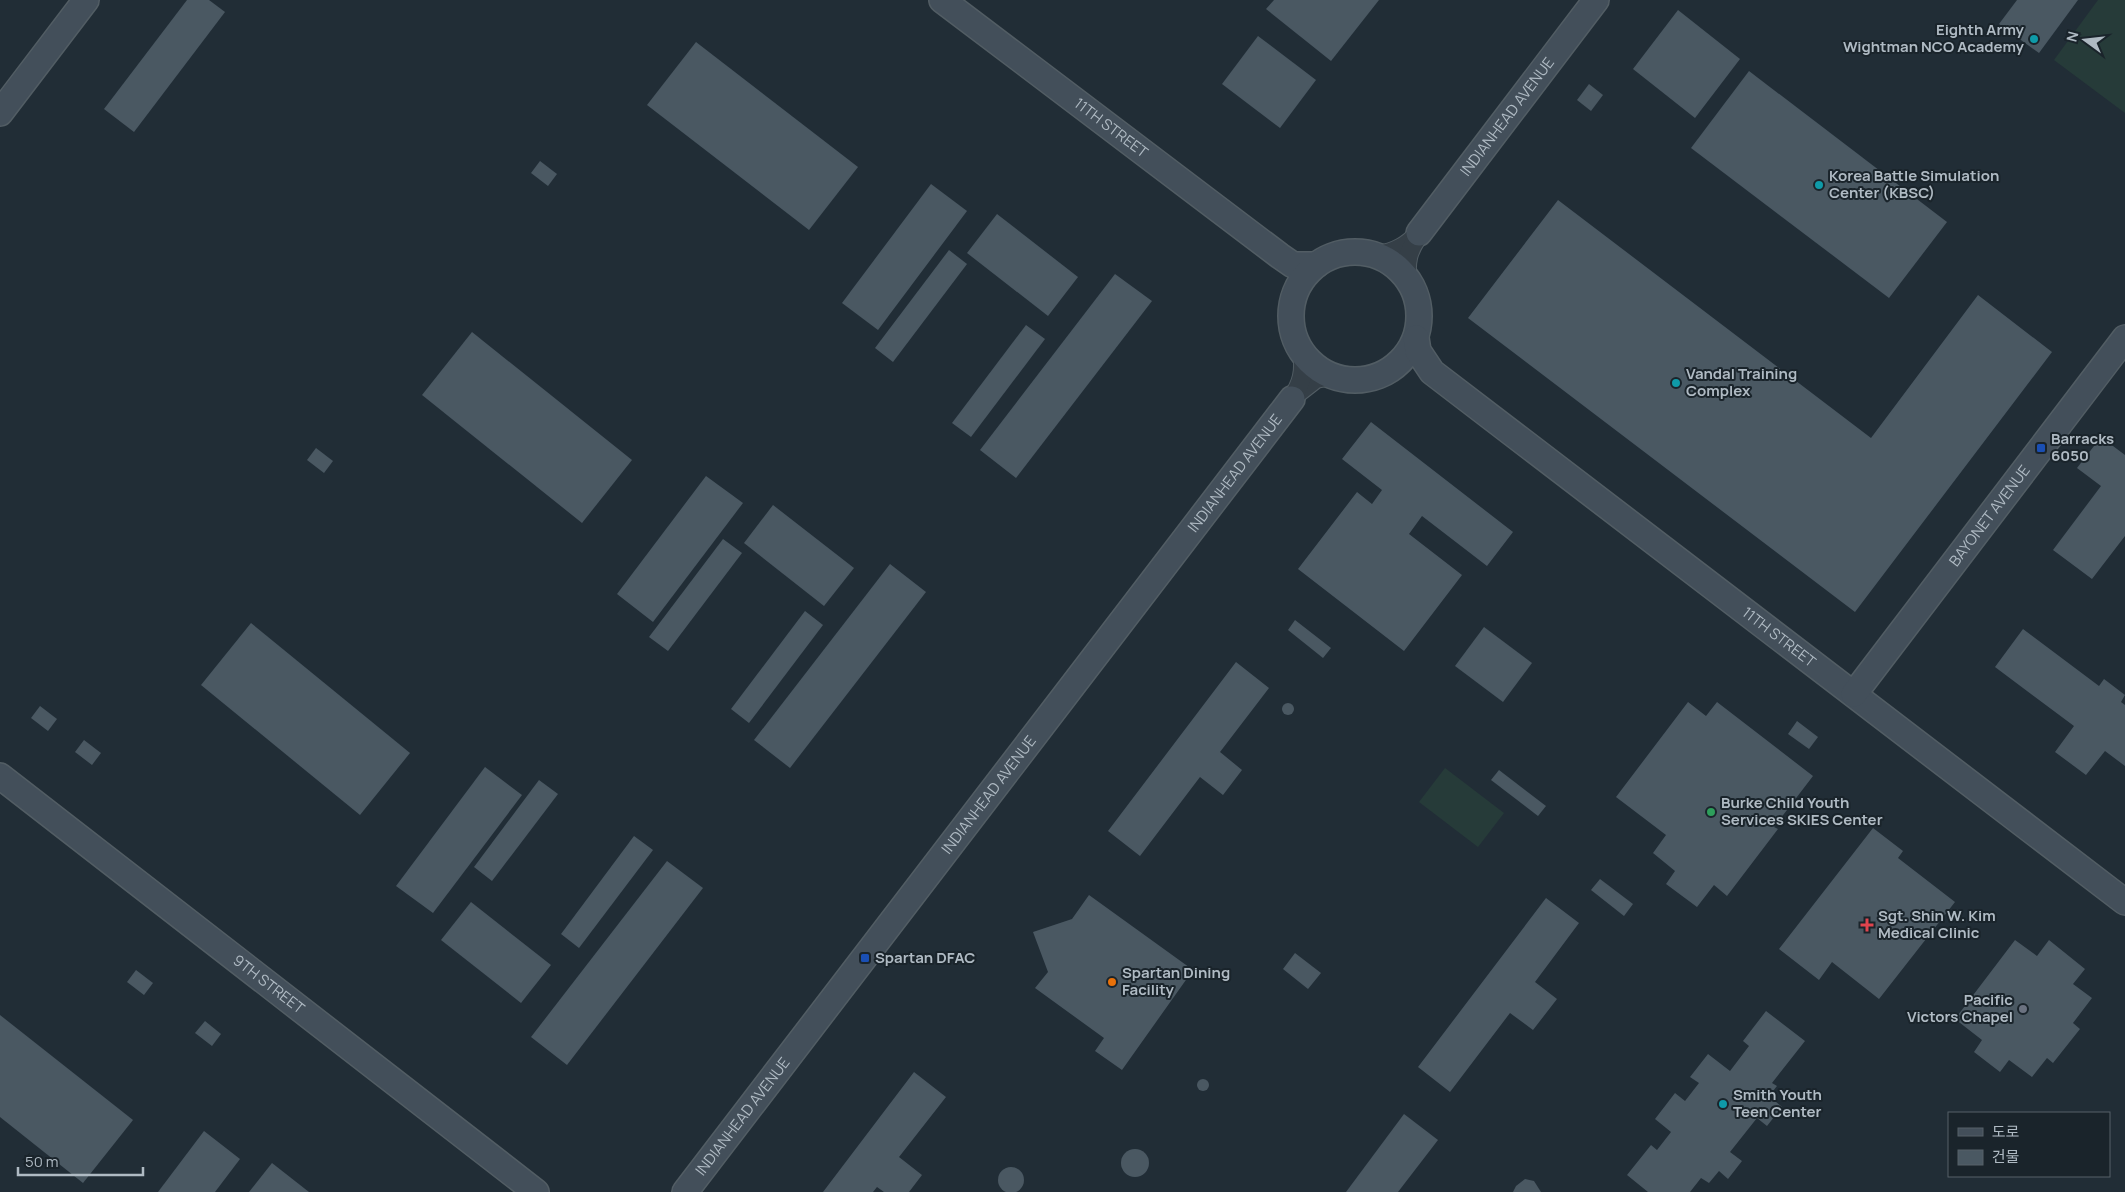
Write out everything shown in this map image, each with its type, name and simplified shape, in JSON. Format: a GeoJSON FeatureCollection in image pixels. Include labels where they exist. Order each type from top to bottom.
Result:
{"type":"FeatureCollection","features":[{"type":"Feature","properties":{"kind":"main road"},"geometry":{"type":"LineString","coordinates":[[0,113],[86,0]]}},
{"type":"Feature","properties":{"kind":"main road","name":"11TH STREET"},"geometry":{"type":"LineString","coordinates":[[942,0],[1280,256]]}},
{"type":"Feature","properties":{"kind":"main road","name":"INDIANHEAD AVENUE"},"geometry":{"type":"LineString","coordinates":[[1420,233],[1596,0]]}},
{"type":"Feature","properties":{"kind":"main road"},"geometry":{"type":"LineString","coordinates":[[1280,256],[1289,266],[1295,278],[1296,292],[1291,320],[1294,337],[1302,352],[1315,366],[1331,376],[1349,380],[1364,380],[1380,376],[1394,368],[1405,357],[1416,338],[1420,322],[1416,293],[1407,277],[1394,264],[1378,255],[1348,252],[1331,256],[1316,265],[1304,277],[1296,292]]}},
{"type":"Feature","properties":{"kind":"main road"},"geometry":{"type":"LineString","coordinates":[[1280,256],[1293,265],[1316,265]]}},
{"type":"Feature","properties":{"kind":"main road"},"geometry":{"type":"LineString","coordinates":[[1416,338],[1418,351],[1432,372]]}},
{"type":"Feature","properties":{"kind":"main road","name":"BAYONET AVENUE"},"geometry":{"type":"LineString","coordinates":[[1854,694],[2125,338]]}},
{"type":"Feature","properties":{"kind":"main road"},"geometry":{"type":"LineString","coordinates":[[1394,368],[1419,367],[1432,372]]}},
{"type":"Feature","properties":{"kind":"main road","name":"11TH STREET"},"geometry":{"type":"LineString","coordinates":[[1432,372],[2125,902]]}},
{"type":"Feature","properties":{"kind":"main road","name":"INDIANHEAD AVENUE"},"geometry":{"type":"LineString","coordinates":[[685,1192],[1292,399]]}},
{"type":"Feature","properties":{"kind":"main road","name":"9TH STREET"},"geometry":{"type":"LineString","coordinates":[[0,776],[536,1192]]}},
{"type":"Feature","properties":{"kind":"street"},"geometry":{"type":"LineString","coordinates":[[1378,255],[1394,252],[1406,246],[1420,233]]}},
{"type":"Feature","properties":{"kind":"street"},"geometry":{"type":"LineString","coordinates":[[1407,277],[1409,251],[1420,233]]}},
{"type":"Feature","properties":{"kind":"street"},"geometry":{"type":"LineString","coordinates":[[1292,399],[1302,382],[1304,369],[1302,352]]}},
{"type":"Feature","properties":{"kind":"street"},"geometry":{"type":"LineString","coordinates":[[1292,399],[1305,386],[1316,379],[1331,376]]}},
{"type":"Feature","properties":{"kind":"green space"},"geometry":{"type":"Polygon","coordinates":[[[2098,0],[2125,0],[2125,113],[2054,60],[2098,0]]]}},
{"type":"Feature","properties":{"kind":"green space"},"geometry":{"type":"Polygon","coordinates":[[[1445,768],[1504,813],[1478,847],[1419,802],[1445,768]]]}},
{"type":"Feature","properties":{"kind":"building"},"geometry":{"type":"Polygon","coordinates":[[[187,0],[209,0],[225,12],[134,132],[104,109],[187,0]]]}},
{"type":"Feature","properties":{"kind":"building"},"geometry":{"type":"Polygon","coordinates":[[[1274,0],[1379,0],[1331,61],[1266,9],[1274,0]]]}},
{"type":"Feature","properties":{"kind":"building","name":"Eighth Army Wightman NCO Academy"},"geometry":{"type":"Polygon","coordinates":[[[2017,0],[2078,0],[2039,53],[1999,24],[2017,0]]]}},
{"type":"Feature","properties":{"kind":"building"},"geometry":{"type":"Polygon","coordinates":[[[1678,10],[1740,59],[1695,118],[1633,69],[1678,10]]]}},
{"type":"Feature","properties":{"kind":"building"},"geometry":{"type":"Polygon","coordinates":[[[1258,36],[1316,80],[1280,128],[1222,84],[1258,36]]]}},
{"type":"Feature","properties":{"kind":"building"},"geometry":{"type":"Polygon","coordinates":[[[696,42],[858,167],[809,230],[647,105],[696,42]]]}},
{"type":"Feature","properties":{"kind":"building","name":"Korea Battle Simulation Center (KBSC)"},"geometry":{"type":"Polygon","coordinates":[[[1749,71],[1947,222],[1889,298],[1691,148],[1749,71]]]}},
{"type":"Feature","properties":{"kind":"building"},"geometry":{"type":"Polygon","coordinates":[[[1589,84],[1603,95],[1591,111],[1577,100],[1589,84]]]}},
{"type":"Feature","properties":{"kind":"building"},"geometry":{"type":"Polygon","coordinates":[[[540,161],[557,174],[548,186],[531,173],[540,161]]]}},
{"type":"Feature","properties":{"kind":"building"},"geometry":{"type":"Polygon","coordinates":[[[931,184],[967,211],[878,330],[842,303],[931,184]]]}},
{"type":"Feature","properties":{"kind":"building","name":"Vandal Training Complex"},"geometry":{"type":"Polygon","coordinates":[[[1558,200],[1871,438],[1978,295],[2052,352],[1855,612],[1468,318],[1558,200]]]}},
{"type":"Feature","properties":{"kind":"building"},"geometry":{"type":"Polygon","coordinates":[[[997,214],[1078,277],[1048,316],[967,253],[997,214]]]}},
{"type":"Feature","properties":{"kind":"building"},"geometry":{"type":"Polygon","coordinates":[[[949,250],[967,264],[893,362],[875,348],[949,250]]]}},
{"type":"Feature","properties":{"kind":"building"},"geometry":{"type":"Polygon","coordinates":[[[1115,274],[1152,301],[1016,478],[980,450],[1115,274]]]}},
{"type":"Feature","properties":{"kind":"building"},"geometry":{"type":"Polygon","coordinates":[[[1026,325],[1045,339],[971,437],[952,423],[1026,325]]]}},
{"type":"Feature","properties":{"kind":"building"},"geometry":{"type":"Polygon","coordinates":[[[472,332],[632,460],[582,523],[422,395],[472,332]]]}},
{"type":"Feature","properties":{"kind":"building"},"geometry":{"type":"Polygon","coordinates":[[[1371,422],[1513,532],[1487,566],[1422,516],[1409,534],[1462,575],[1404,651],[1298,569],[1357,492],[1372,504],[1382,490],[1342,459],[1371,422]]]}},
{"type":"Feature","properties":{"kind":"building"},"geometry":{"type":"Polygon","coordinates":[[[2101,437],[2125,455],[2125,536],[2092,579],[2053,550],[2101,486],[2077,468],[2101,437]]]}},
{"type":"Feature","properties":{"kind":"building"},"geometry":{"type":"Polygon","coordinates":[[[316,448],[333,461],[324,473],[307,460],[316,448]]]}},
{"type":"Feature","properties":{"kind":"building"},"geometry":{"type":"Polygon","coordinates":[[[706,476],[743,503],[653,622],[617,594],[706,476]]]}},
{"type":"Feature","properties":{"kind":"building"},"geometry":{"type":"Polygon","coordinates":[[[773,505],[854,568],[824,606],[744,543],[773,505]]]}},
{"type":"Feature","properties":{"kind":"building"},"geometry":{"type":"Polygon","coordinates":[[[723,539],[742,553],[668,651],[649,637],[723,539]]]}},
{"type":"Feature","properties":{"kind":"building"},"geometry":{"type":"Polygon","coordinates":[[[890,564],[926,592],[790,768],[754,740],[890,564]]]}},
{"type":"Feature","properties":{"kind":"building"},"geometry":{"type":"Polygon","coordinates":[[[805,611],[823,625],[749,723],[731,709],[805,611]]]}},
{"type":"Feature","properties":{"kind":"building"},"geometry":{"type":"Polygon","coordinates":[[[1295,620],[1331,648],[1323,658],[1288,630],[1295,620]]]}},
{"type":"Feature","properties":{"kind":"building"},"geometry":{"type":"Polygon","coordinates":[[[251,623],[410,753],[360,815],[201,685],[251,623]]]}},
{"type":"Feature","properties":{"kind":"building"},"geometry":{"type":"Polygon","coordinates":[[[1484,627],[1532,663],[1503,702],[1455,666],[1484,627]]]}},
{"type":"Feature","properties":{"kind":"building"},"geometry":{"type":"Polygon","coordinates":[[[2023,629],[2099,686],[2104,679],[2125,695],[2121,702],[2125,705],[2125,766],[2105,751],[2086,775],[2055,752],[2074,726],[1995,667],[2023,629]]]}},
{"type":"Feature","properties":{"kind":"building"},"geometry":{"type":"Polygon","coordinates":[[[1236,662],[1269,688],[1220,752],[1242,770],[1223,795],[1200,777],[1140,856],[1108,831],[1236,662]]]}},
{"type":"Feature","properties":{"kind":"building","name":"Burke Child Youth Services SKIES Center"},"geometry":{"type":"Polygon","coordinates":[[[1688,702],[1706,716],[1717,702],[1813,776],[1774,827],[1778,829],[1727,896],[1714,885],[1697,907],[1666,884],[1675,871],[1653,853],[1666,835],[1616,797],[1688,702]]]}},
{"type":"Feature","properties":{"kind":"building"},"geometry":{"type":"Polygon","coordinates":[[[1286,703],[1290,703],[1294,709],[1290,715],[1286,715],[1282,711],[1282,707],[1286,703]]]}},
{"type":"Feature","properties":{"kind":"building"},"geometry":{"type":"Polygon","coordinates":[[[40,706],[57,719],[48,731],[31,718],[40,706]]]}},
{"type":"Feature","properties":{"kind":"building"},"geometry":{"type":"Polygon","coordinates":[[[1797,721],[1818,737],[1809,749],[1788,734],[1797,721]]]}},
{"type":"Feature","properties":{"kind":"building"},"geometry":{"type":"Polygon","coordinates":[[[84,740],[101,753],[92,765],[75,752],[84,740]]]}},
{"type":"Feature","properties":{"kind":"building"},"geometry":{"type":"Polygon","coordinates":[[[485,767],[522,795],[433,913],[396,886],[485,767]]]}},
{"type":"Feature","properties":{"kind":"building"},"geometry":{"type":"Polygon","coordinates":[[[1499,770],[1546,806],[1538,816],[1491,780],[1499,770]]]}},
{"type":"Feature","properties":{"kind":"building"},"geometry":{"type":"Polygon","coordinates":[[[539,780],[558,794],[492,881],[474,867],[539,780]]]}},
{"type":"Feature","properties":{"kind":"building","name":"Sgt. Shin W. Kim Medical Clinic"},"geometry":{"type":"Polygon","coordinates":[[[1873,828],[1903,851],[1898,858],[1955,902],[1879,999],[1832,962],[1819,980],[1779,949],[1873,828]]]}},
{"type":"Feature","properties":{"kind":"building"},"geometry":{"type":"Polygon","coordinates":[[[634,836],[653,850],[579,948],[561,934],[634,836]]]}},
{"type":"Feature","properties":{"kind":"building"},"geometry":{"type":"Polygon","coordinates":[[[667,861],[703,888],[567,1065],[531,1037],[667,861]]]}},
{"type":"Feature","properties":{"kind":"building"},"geometry":{"type":"Polygon","coordinates":[[[1600,879],[1633,904],[1624,916],[1591,890],[1600,879]]]}},
{"type":"Feature","properties":{"kind":"building","name":"Spartan Dining Facility"},"geometry":{"type":"Polygon","coordinates":[[[1089,895],[1193,970],[1122,1070],[1095,1051],[1104,1038],[1035,988],[1048,972],[1033,932],[1072,919],[1089,895]]]}},
{"type":"Feature","properties":{"kind":"building"},"geometry":{"type":"Polygon","coordinates":[[[1546,898],[1579,923],[1535,982],[1557,999],[1533,1030],[1510,1013],[1450,1092],[1418,1067],[1546,898]]]}},
{"type":"Feature","properties":{"kind":"building"},"geometry":{"type":"Polygon","coordinates":[[[471,902],[551,965],[521,1003],[441,940],[471,902]]]}},
{"type":"Feature","properties":{"kind":"building","name":"Pacific Victors Chapel"},"geometry":{"type":"Polygon","coordinates":[[[2015,940],[2037,956],[2049,940],[2085,969],[2073,984],[2092,998],[2073,1023],[2080,1029],[2053,1063],[2047,1058],[2032,1077],[2009,1060],[2000,1072],[1974,1052],[1982,1040],[1955,1019],[2015,940]]]}},
{"type":"Feature","properties":{"kind":"building"},"geometry":{"type":"Polygon","coordinates":[[[1295,953],[1321,973],[1308,989],[1283,969],[1295,953]]]}},
{"type":"Feature","properties":{"kind":"building"},"geometry":{"type":"Polygon","coordinates":[[[136,970],[153,983],[144,995],[127,982],[136,970]]]}},
{"type":"Feature","properties":{"kind":"building","name":"Smith Youth Teen Center"},"geometry":{"type":"Polygon","coordinates":[[[1766,1011],[1805,1041],[1772,1083],[1777,1086],[1769,1096],[1782,1107],[1767,1126],[1757,1118],[1730,1152],[1742,1161],[1728,1179],[1719,1171],[1709,1183],[1701,1178],[1690,1192],[1648,1192],[1627,1175],[1651,1145],[1657,1150],[1671,1132],[1655,1119],[1675,1093],[1685,1101],[1699,1083],[1690,1077],[1708,1054],[1730,1071],[1749,1046],[1743,1041],[1766,1011]]]}},
{"type":"Feature","properties":{"kind":"building"},"geometry":{"type":"Polygon","coordinates":[[[0,1015],[133,1120],[83,1183],[0,1117],[0,1015]]]}},
{"type":"Feature","properties":{"kind":"building"},"geometry":{"type":"Polygon","coordinates":[[[205,1021],[221,1034],[212,1046],[195,1033],[205,1021]]]}},
{"type":"Feature","properties":{"kind":"building"},"geometry":{"type":"Polygon","coordinates":[[[914,1072],[946,1097],[899,1157],[922,1175],[909,1192],[884,1192],[877,1187],[873,1192],[823,1192],[914,1072]]]}},
{"type":"Feature","properties":{"kind":"building"},"geometry":{"type":"Polygon","coordinates":[[[1201,1079],[1205,1079],[1209,1085],[1205,1091],[1201,1091],[1197,1087],[1197,1083],[1201,1079]]]}},
{"type":"Feature","properties":{"kind":"building"},"geometry":{"type":"Polygon","coordinates":[[[1404,1114],[1438,1140],[1398,1192],[1346,1192],[1404,1114]]]}},
{"type":"Feature","properties":{"kind":"building"},"geometry":{"type":"Polygon","coordinates":[[[204,1131],[240,1159],[215,1192],[158,1192],[204,1131]]]}},
{"type":"Feature","properties":{"kind":"building"},"geometry":{"type":"Polygon","coordinates":[[[1135,1149],[1145,1153],[1149,1163],[1145,1173],[1135,1177],[1125,1173],[1121,1163],[1125,1153],[1135,1149]]]}},
{"type":"Feature","properties":{"kind":"building"},"geometry":{"type":"Polygon","coordinates":[[[272,1163],[309,1192],[249,1192],[272,1163]]]}},
{"type":"Feature","properties":{"kind":"building"},"geometry":{"type":"Polygon","coordinates":[[[1011,1167],[1021,1170],[1024,1180],[1021,1190],[1011,1193],[1001,1190],[998,1180],[1001,1170],[1011,1167]]]}},
{"type":"Feature","properties":{"kind":"building"},"geometry":{"type":"Polygon","coordinates":[[[1525,1179],[1534,1181],[1541,1192],[1513,1192],[1516,1186],[1525,1179]]]}},
{"type":"Feature","properties":{"kind":"place","name":"Eighth Army Wightman NCO Academy"},"geometry":{"type":"Point","coordinates":[2034,39]}},
{"type":"Feature","properties":{"kind":"place","name":"Korea Battle Simulation Center (KBSC)"},"geometry":{"type":"Point","coordinates":[1819,185]}},
{"type":"Feature","properties":{"kind":"place","name":"Vandal Training Complex"},"geometry":{"type":"Point","coordinates":[1676,383]}},
{"type":"Feature","properties":{"kind":"place","name":"Barracks 6050"},"geometry":{"type":"Point","coordinates":[2041,448]}},
{"type":"Feature","properties":{"kind":"place","name":"Burke Child Youth Services SKIES Center"},"geometry":{"type":"Point","coordinates":[1711,812]}},
{"type":"Feature","properties":{"kind":"place","name":"Sgt. Shin W. Kim Medical Clinic"},"geometry":{"type":"Point","coordinates":[1867,925]}},
{"type":"Feature","properties":{"kind":"place","name":"Spartan DFAC"},"geometry":{"type":"Point","coordinates":[865,958]}},
{"type":"Feature","properties":{"kind":"place","name":"Spartan Dining Facility"},"geometry":{"type":"Point","coordinates":[1112,982]}},
{"type":"Feature","properties":{"kind":"place","name":"Pacific Victors Chapel"},"geometry":{"type":"Point","coordinates":[2023,1009]}},
{"type":"Feature","properties":{"kind":"place","name":"Smith Youth Teen Center"},"geometry":{"type":"Point","coordinates":[1723,1104]}}]}
